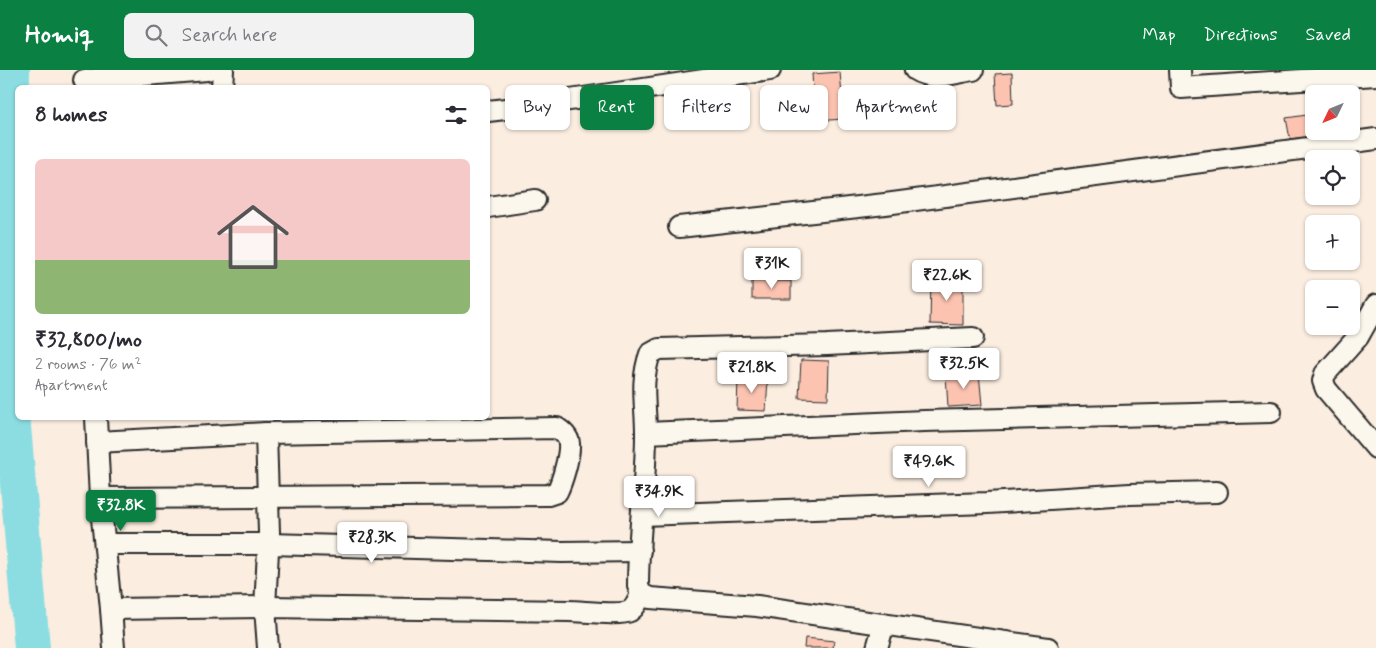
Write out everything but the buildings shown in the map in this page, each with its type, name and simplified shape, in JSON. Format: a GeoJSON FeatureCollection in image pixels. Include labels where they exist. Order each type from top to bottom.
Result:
{"type":"FeatureCollection","features":[{"type":"Feature","properties":{"kind":"street"},"geometry":{"type":"LineString","coordinates":[[84,79],[207,70]]}},
{"type":"Feature","properties":{"kind":"street"},"geometry":{"type":"LineString","coordinates":[[222,85],[223,70]]}},
{"type":"Feature","properties":{"kind":"street"},"geometry":{"type":"LineString","coordinates":[[490,111],[770,70]]}},
{"type":"Feature","properties":{"kind":"street"},"geometry":{"type":"LineString","coordinates":[[916,70],[931,76],[973,70]]}},
{"type":"Feature","properties":{"kind":"street"},"geometry":{"type":"LineString","coordinates":[[1180,70],[1181,88],[1376,75]]}},
{"type":"Feature","properties":{"kind":"street"},"geometry":{"type":"LineString","coordinates":[[679,227],[885,204],[1376,139]]}},
{"type":"Feature","properties":{"kind":"street"},"geometry":{"type":"LineString","coordinates":[[490,207],[535,200]]}},
{"type":"Feature","properties":{"kind":"street"},"geometry":{"type":"LineString","coordinates":[[1376,304],[1358,337],[1325,374],[1323,381],[1326,389],[1376,448]]}},
{"type":"Feature","properties":{"kind":"street"},"geometry":{"type":"LineString","coordinates":[[111,609],[266,607],[629,612],[636,606],[641,594],[638,586],[646,433],[643,384],[645,367],[650,354],[659,349],[827,345],[973,338]]}},
{"type":"Feature","properties":{"kind":"street"},"geometry":{"type":"LineString","coordinates":[[646,433],[924,421],[1271,412]]}},
{"type":"Feature","properties":{"kind":"street"},"geometry":{"type":"LineString","coordinates":[[96,420],[100,498],[114,648]]}},
{"type":"Feature","properties":{"kind":"street"},"geometry":{"type":"LineString","coordinates":[[97,442],[266,433],[558,428],[565,433],[569,444],[562,481],[556,492],[548,495],[100,498]]}},
{"type":"Feature","properties":{"kind":"street"},"geometry":{"type":"LineString","coordinates":[[266,433],[269,544],[266,607],[268,648]]}},
{"type":"Feature","properties":{"kind":"street"},"geometry":{"type":"LineString","coordinates":[[642,515],[986,504],[1130,494],[1217,492]]}},
{"type":"Feature","properties":{"kind":"street"},"geometry":{"type":"LineString","coordinates":[[104,544],[269,544],[562,552],[640,551]]}},
{"type":"Feature","properties":{"kind":"street"},"geometry":{"type":"LineString","coordinates":[[641,594],[650,598],[757,606],[1048,648]]}},
{"type":"Feature","properties":{"kind":"street"},"geometry":{"type":"LineString","coordinates":[[877,648],[884,624]]}},
{"type":"Feature","properties":{"kind":"waterway"},"geometry":{"type":"LineString","coordinates":[[12,70],[8,368],[32,648]]}}]}
